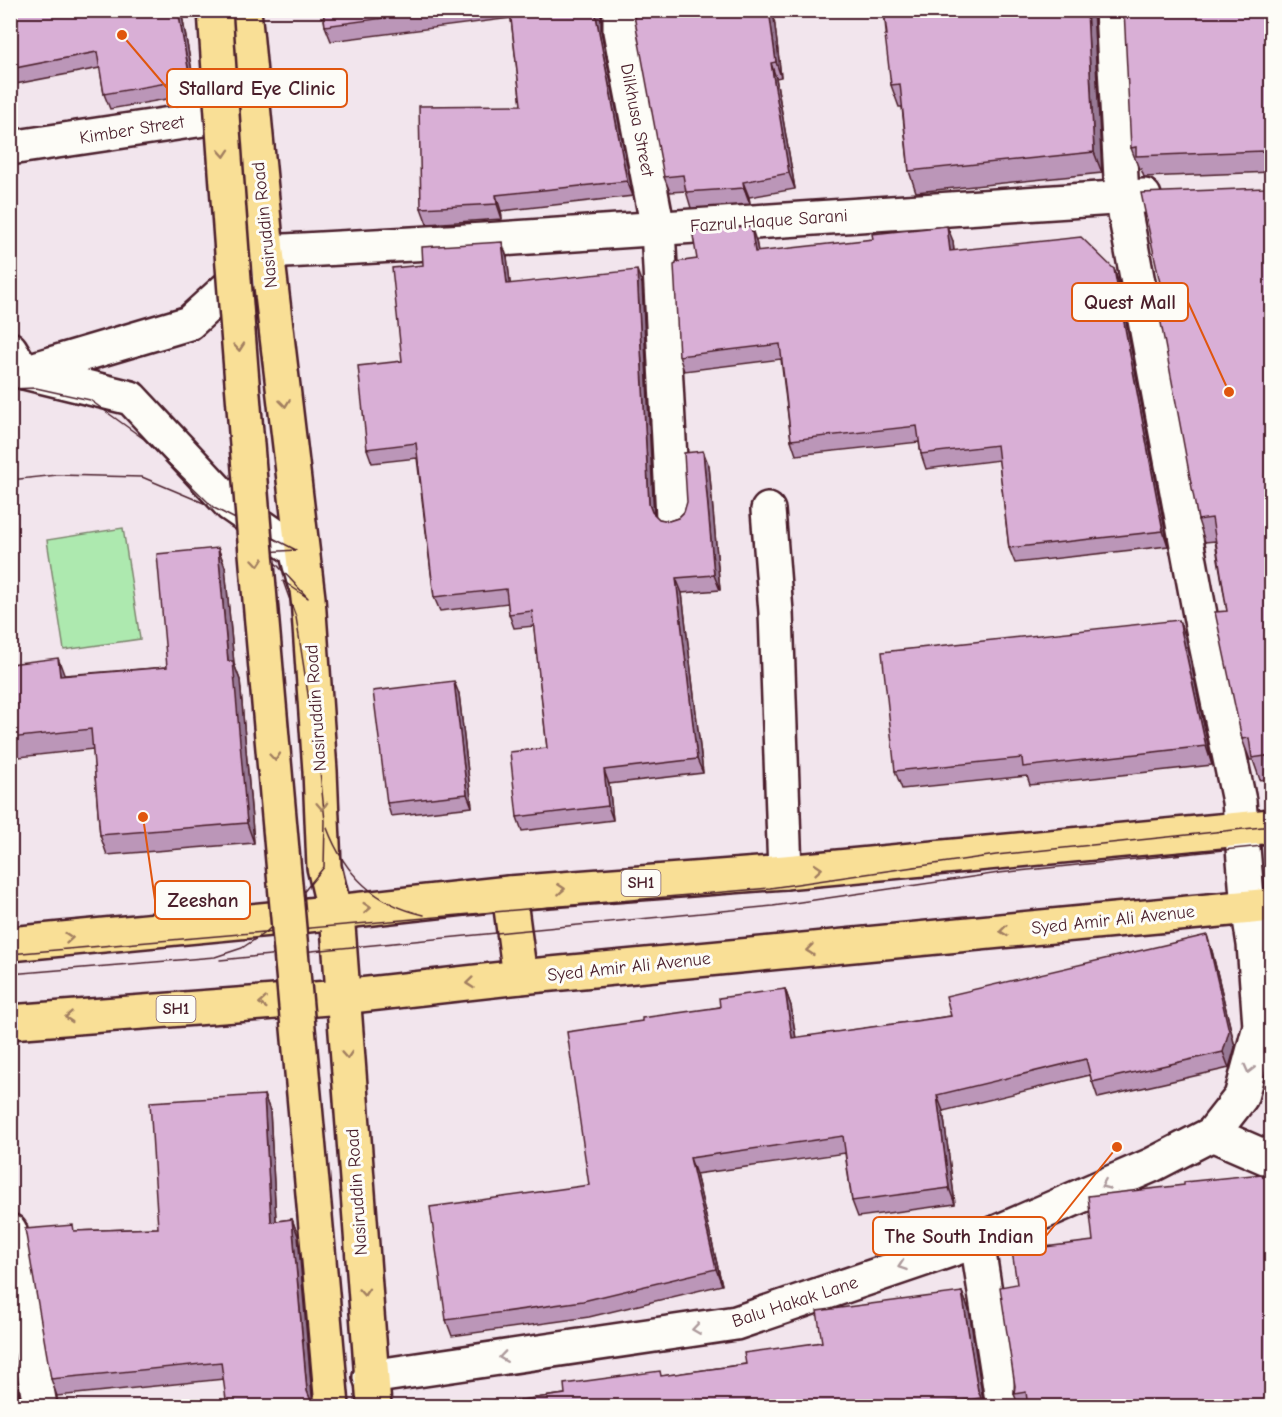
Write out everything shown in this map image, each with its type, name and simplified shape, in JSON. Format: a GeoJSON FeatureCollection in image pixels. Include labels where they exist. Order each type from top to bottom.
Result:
{"type":"FeatureCollection","features":[{"type":"Feature","properties":{"kind":"main road"},"geometry":{"type":"LineString","coordinates":[[215,10],[241,375],[332,1407]]}},
{"type":"Feature","properties":{"kind":"main road","name":"Nasiruddin Road"},"geometry":{"type":"LineString","coordinates":[[244,10],[267,252],[308,598],[324,867],[338,926],[372,1392]]}},
{"type":"Feature","properties":{"kind":"main road","name":"SH1"},"geometry":{"type":"LineString","coordinates":[[10,944],[509,893],[785,872],[1256,827]]}},
{"type":"Feature","properties":{"kind":"main road"},"geometry":{"type":"LineString","coordinates":[[509,893],[520,978]]}},
{"type":"Feature","properties":{"kind":"main road","name":"Syed Amir Ali Avenue"},"geometry":{"type":"LineString","coordinates":[[10,1022],[342,997],[1260,906]]}},
{"type":"Feature","properties":{"kind":"street","name":"Dilkhusa Street"},"geometry":{"type":"LineString","coordinates":[[620,10],[620,31],[658,229],[673,517]]}},
{"type":"Feature","properties":{"kind":"street"},"geometry":{"type":"LineString","coordinates":[[1112,10],[1122,197],[1201,620],[1239,801],[1256,827],[1260,906],[1254,944],[1260,1026],[1241,1098],[1212,1134],[1272,1160]]}},
{"type":"Feature","properties":{"kind":"street","name":"Kimber Street"},"geometry":{"type":"LineString","coordinates":[[10,148],[253,112]]}},
{"type":"Feature","properties":{"kind":"street","name":"Fazrul Haque Sarani"},"geometry":{"type":"LineString","coordinates":[[267,252],[1168,195]]}},
{"type":"Feature","properties":{"kind":"street"},"geometry":{"type":"LineString","coordinates":[[17,360],[189,323],[267,252]]}},
{"type":"Feature","properties":{"kind":"street"},"geometry":{"type":"LineString","coordinates":[[17,360],[131,398],[231,505],[296,550],[308,598]]}},
{"type":"Feature","properties":{"kind":"street"},"geometry":{"type":"LineString","coordinates":[[768,510],[776,612],[785,872]]}},
{"type":"Feature","properties":{"kind":"street","name":"Balu Hakak Lane"},"geometry":{"type":"LineString","coordinates":[[372,1392],[736,1323],[977,1241],[1152,1165],[1212,1134]]}},
{"type":"Feature","properties":{"kind":"street"},"geometry":{"type":"LineString","coordinates":[[10,1231],[40,1407]]}},
{"type":"Feature","properties":{"kind":"street"},"geometry":{"type":"LineString","coordinates":[[977,1241],[1003,1407]]}},
{"type":"Feature","properties":{"kind":"green space"},"geometry":{"type":"Polygon","coordinates":[[[123,528],[140,639],[64,650],[47,540],[123,528]]]}},
{"type":"Feature","properties":{"kind":"building"},"geometry":{"type":"Polygon","coordinates":[[[10,10],[178,10],[190,79],[104,94],[97,52],[10,69],[10,10]]]}},
{"type":"Feature","properties":{"kind":"building"},"geometry":{"type":"Polygon","coordinates":[[[323,10],[443,10],[325,26],[323,10]]]}},
{"type":"Feature","properties":{"kind":"building"},"geometry":{"type":"Polygon","coordinates":[[[510,10],[596,10],[627,181],[496,195],[497,204],[421,208],[419,106],[521,105],[510,10]]]}},
{"type":"Feature","properties":{"kind":"building"},"geometry":{"type":"Polygon","coordinates":[[[633,10],[769,10],[776,62],[771,63],[789,173],[743,182],[744,188],[686,192],[683,175],[664,177],[633,10]]]}},
{"type":"Feature","properties":{"kind":"building"},"geometry":{"type":"Polygon","coordinates":[[[884,10],[1087,10],[1094,152],[909,171],[900,84],[891,85],[884,10]]]}},
{"type":"Feature","properties":{"kind":"building"},"geometry":{"type":"Polygon","coordinates":[[[1124,10],[1272,10],[1272,153],[1263,151],[1136,156],[1136,147],[1131,148],[1124,10]]]}},
{"type":"Feature","properties":{"kind":"building"},"geometry":{"type":"Polygon","coordinates":[[[1272,186],[1272,755],[1252,758],[1249,738],[1242,739],[1215,612],[1227,611],[1212,518],[1198,520],[1158,307],[1167,316],[1141,193],[1272,186]]]}},
{"type":"Feature","properties":{"kind":"building"},"geometry":{"type":"Polygon","coordinates":[[[751,226],[755,252],[873,239],[872,234],[947,226],[950,251],[1081,237],[1114,269],[1163,531],[1009,548],[997,445],[921,454],[917,426],[791,440],[780,344],[679,356],[674,265],[676,262],[697,259],[692,230],[751,226]]]}},
{"type":"Feature","properties":{"kind":"building"},"geometry":{"type":"Polygon","coordinates":[[[502,242],[507,284],[637,270],[649,504],[652,512],[659,519],[669,521],[678,518],[684,512],[687,502],[684,453],[703,451],[714,575],[676,578],[697,759],[604,770],[608,806],[517,817],[510,752],[547,748],[532,611],[509,614],[506,589],[434,597],[416,443],[367,449],[358,366],[402,361],[392,268],[423,265],[422,247],[502,242]]]}},
{"type":"Feature","properties":{"kind":"building"},"geometry":{"type":"Polygon","coordinates":[[[218,548],[228,661],[233,661],[247,823],[100,835],[91,729],[10,738],[10,664],[58,658],[60,676],[167,667],[157,554],[218,548]]]}},
{"type":"Feature","properties":{"kind":"building"},"geometry":{"type":"Polygon","coordinates":[[[1179,620],[1206,746],[1023,767],[1022,758],[895,771],[882,652],[1179,620]]]}},
{"type":"Feature","properties":{"kind":"building"},"geometry":{"type":"Polygon","coordinates":[[[454,681],[467,794],[387,803],[373,691],[454,681]]]}},
{"type":"Feature","properties":{"kind":"building"},"geometry":{"type":"Polygon","coordinates":[[[1207,935],[1229,1031],[1223,1052],[1092,1082],[1086,1059],[937,1095],[949,1188],[852,1201],[843,1136],[690,1158],[716,1269],[583,1301],[446,1320],[430,1207],[589,1185],[567,1032],[720,1007],[719,998],[785,989],[792,1038],[951,1016],[946,996],[1207,935]]]}},
{"type":"Feature","properties":{"kind":"building"},"geometry":{"type":"Polygon","coordinates":[[[264,1095],[271,1222],[292,1219],[307,1391],[311,1401],[319,1407],[227,1407],[221,1362],[51,1379],[25,1229],[73,1225],[74,1231],[158,1228],[150,1102],[264,1095]]]}},
{"type":"Feature","properties":{"kind":"building"},"geometry":{"type":"Polygon","coordinates":[[[1272,1095],[1272,1125],[1269,1123],[1272,1095]]]}},
{"type":"Feature","properties":{"kind":"building"},"geometry":{"type":"Polygon","coordinates":[[[1272,1159],[1272,1407],[1028,1407],[1026,1392],[1014,1394],[1015,1386],[1000,1287],[1017,1284],[1012,1251],[1093,1241],[1088,1196],[1184,1185],[1184,1182],[1262,1174],[1263,1178],[1265,1161],[1272,1159]]]}},
{"type":"Feature","properties":{"kind":"building"},"geometry":{"type":"Polygon","coordinates":[[[962,1292],[981,1398],[912,1407],[471,1407],[565,1394],[564,1384],[660,1371],[661,1376],[746,1364],[744,1353],[822,1342],[817,1311],[962,1292]]]}},
{"type":"Feature","properties":{"kind":"building"},"geometry":{"type":"Polygon","coordinates":[[[10,1364],[14,1383],[10,1384],[10,1364]]]}},
{"type":"Feature","properties":{"kind":"tram line"},"geometry":{"type":"LineString","coordinates":[[10,389],[36,388],[90,400],[144,439],[214,508],[296,550],[265,552],[308,598],[283,581],[296,617],[320,771],[325,821],[324,867],[289,910],[266,932],[242,948],[215,957],[10,974]]}},
{"type":"Feature","properties":{"kind":"tram line"},"geometry":{"type":"LineString","coordinates":[[10,480],[57,475],[142,477],[206,504]]}},
{"type":"Feature","properties":{"kind":"tram line"},"geometry":{"type":"LineString","coordinates":[[10,954],[770,888],[996,855],[1272,826]]}},
{"type":"Feature","properties":{"kind":"tram line"},"geometry":{"type":"LineString","coordinates":[[327,828],[343,860],[364,885],[391,903],[424,915]]}},
{"type":"Feature","properties":{"kind":"tram line"},"geometry":{"type":"LineString","coordinates":[[220,960],[773,906],[999,873],[1272,845]]}},
{"type":"Feature","properties":{"kind":"place","name":"Stallard Eye Clinic"},"geometry":{"type":"Point","coordinates":[122,35]}},
{"type":"Feature","properties":{"kind":"place","name":"Quest Mall"},"geometry":{"type":"Point","coordinates":[1229,392]}},
{"type":"Feature","properties":{"kind":"place","name":"Zeeshan"},"geometry":{"type":"Point","coordinates":[143,817]}},
{"type":"Feature","properties":{"kind":"place","name":"The South Indian"},"geometry":{"type":"Point","coordinates":[1117,1147]}}]}
